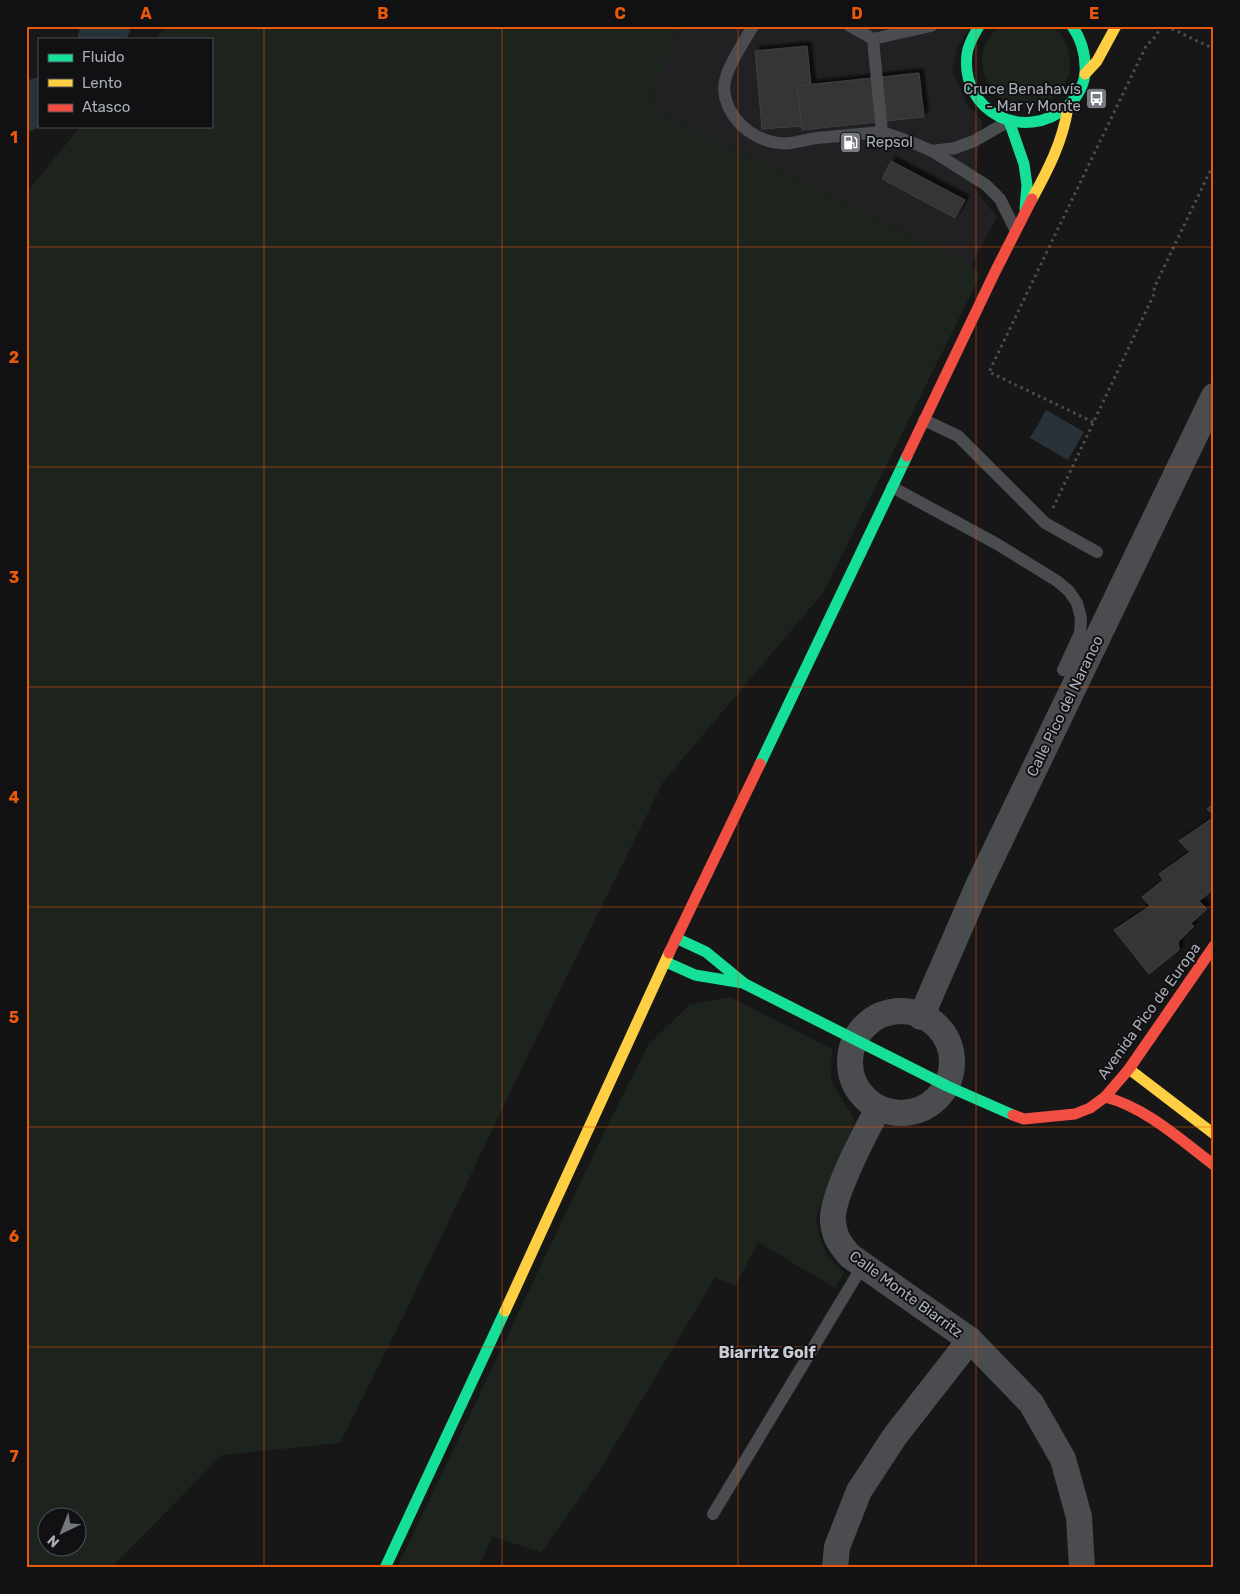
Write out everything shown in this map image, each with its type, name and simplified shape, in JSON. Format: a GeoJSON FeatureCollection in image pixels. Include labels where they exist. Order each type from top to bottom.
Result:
{"type":"FeatureCollection","features":[{"type":"Feature","properties":{"kind":"main road"},"geometry":{"type":"LineString","coordinates":[[979,26],[971,39],[966,55],[966,72],[971,88],[980,102],[993,114],[1009,121],[1024,123],[1040,122],[1055,116],[1076,97],[1085,74],[1085,56],[1082,42],[1072,26]]}},
{"type":"Feature","properties":{"kind":"main road"},"geometry":{"type":"LineString","coordinates":[[1085,74],[1097,61],[1116,26]]}},
{"type":"Feature","properties":{"kind":"main road"},"geometry":{"type":"LineString","coordinates":[[1085,56],[1090,41]]}},
{"type":"Feature","properties":{"kind":"main road"},"geometry":{"type":"LineString","coordinates":[[385,1568],[482,1362],[676,938],[924,420],[1062,140],[1068,106]]}},
{"type":"Feature","properties":{"kind":"main road"},"geometry":{"type":"LineString","coordinates":[[1009,121],[1024,164],[1027,185],[1025,213]]}},
{"type":"Feature","properties":{"kind":"main road"},"geometry":{"type":"LineString","coordinates":[[676,938],[706,952],[744,984],[947,1086]]}},
{"type":"Feature","properties":{"kind":"main road","name":"Avenida Pico de Europa"},"geometry":{"type":"LineString","coordinates":[[947,1086],[1024,1119],[1075,1114],[1090,1108],[1105,1097],[1129,1069],[1214,946]]}},
{"type":"Feature","properties":{"kind":"main road"},"geometry":{"type":"LineString","coordinates":[[666,962],[695,975],[744,984]]}},
{"type":"Feature","properties":{"kind":"main road"},"geometry":{"type":"LineString","coordinates":[[1129,1069],[1214,1134]]}},
{"type":"Feature","properties":{"kind":"main road"},"geometry":{"type":"LineString","coordinates":[[1105,1097],[1121,1100],[1161,1125],[1214,1165]]}},
{"type":"Feature","properties":{"kind":"street","name":"Calle Pico del Naranco"},"geometry":{"type":"LineString","coordinates":[[922,1017],[978,886],[1214,396]]}},
{"type":"Feature","properties":{"kind":"street"},"geometry":{"type":"LineString","coordinates":[[891,1011],[907,1011],[922,1017],[936,1024],[946,1038],[952,1054],[952,1070],[947,1086],[938,1098],[925,1108],[910,1113],[894,1113],[878,1109],[860,1093],[855,1086],[850,1072],[849,1055],[854,1040],[863,1027],[876,1017],[891,1011]]}},
{"type":"Feature","properties":{"kind":"street","name":"Calle Monte Biarritz"},"geometry":{"type":"LineString","coordinates":[[878,1109],[836,1201],[833,1221],[837,1241],[850,1256],[970,1340],[1031,1403],[1063,1459],[1079,1517],[1082,1568]]}},
{"type":"Feature","properties":{"kind":"street","name":"Calle Monte Biarritz"},"geometry":{"type":"LineString","coordinates":[[835,1568],[837,1547],[859,1491],[895,1436],[970,1340]]}},
{"type":"Feature","properties":{"kind":"lane"},"geometry":{"type":"LineString","coordinates":[[753,26],[726,78],[724,91],[727,105],[734,117],[744,127],[761,138],[776,143],[791,143],[806,139],[882,132],[911,142],[932,151],[986,185],[1000,199],[1016,232]]}},
{"type":"Feature","properties":{"kind":"lane"},"geometry":{"type":"LineString","coordinates":[[850,26],[873,39],[931,26]]}},
{"type":"Feature","properties":{"kind":"lane"},"geometry":{"type":"LineString","coordinates":[[873,39],[882,132]]}},
{"type":"Feature","properties":{"kind":"lane"},"geometry":{"type":"LineString","coordinates":[[932,151],[955,148],[974,141],[1009,121]]}},
{"type":"Feature","properties":{"kind":"lane"},"geometry":{"type":"LineString","coordinates":[[924,420],[958,436],[1045,523],[1097,552]]}},
{"type":"Feature","properties":{"kind":"lane"},"geometry":{"type":"LineString","coordinates":[[892,487],[997,544],[1057,581],[1069,591],[1077,604],[1081,618],[1080,633],[1063,670]]}},
{"type":"Feature","properties":{"kind":"lane"},"geometry":{"type":"LineString","coordinates":[[713,1514],[863,1265]]}},
{"type":"Feature","properties":{"kind":"path"},"geometry":{"type":"LineString","coordinates":[[1093,422],[989,372],[1146,46],[1156,36],[1160,26]]}},
{"type":"Feature","properties":{"kind":"path"},"geometry":{"type":"LineString","coordinates":[[1166,26],[1214,49]]}},
{"type":"Feature","properties":{"kind":"path"},"geometry":{"type":"LineString","coordinates":[[1045,523],[1214,163]]}},
{"type":"Feature","properties":{"kind":"shaded area"},"geometry":{"type":"Polygon","coordinates":[[[167,26],[682,26],[651,94],[657,111],[971,265],[980,276],[823,593],[663,782],[340,1443],[222,1455],[111,1568],[26,1568],[26,193],[79,128],[212,128],[212,38],[156,38],[167,26]]]}},
{"type":"Feature","properties":{"kind":"shaded area","name":"Repsol"},"geometry":{"type":"Polygon","coordinates":[[[682,26],[970,26],[957,49],[952,70],[967,104],[982,121],[974,188],[997,217],[971,265],[657,111],[651,94],[682,26]]]}},
{"type":"Feature","properties":{"kind":"shaded area"},"geometry":{"type":"Polygon","coordinates":[[[1001,26],[1051,26],[1056,29],[1067,47],[1070,67],[1067,81],[1055,96],[1037,106],[1020,107],[1004,100],[992,89],[984,74],[982,58],[987,41],[1001,26]]]}},
{"type":"Feature","properties":{"kind":"shaded area"},"geometry":{"type":"Polygon","coordinates":[[[1046,410],[1084,432],[1068,460],[1030,438],[1046,410]]]}},
{"type":"Feature","properties":{"kind":"shaded area"},"geometry":{"type":"Polygon","coordinates":[[[730,997],[832,1049],[831,1081],[855,1120],[816,1217],[820,1238],[828,1257],[844,1272],[835,1288],[758,1242],[735,1286],[715,1278],[600,1470],[541,1552],[493,1537],[478,1568],[397,1568],[611,1118],[649,1044],[689,1005],[730,997]]]}},
{"type":"Feature","properties":{"kind":"building"},"geometry":{"type":"Polygon","coordinates":[[[807,46],[815,125],[762,129],[755,51],[807,46]]]}},
{"type":"Feature","properties":{"kind":"building"},"geometry":{"type":"Polygon","coordinates":[[[919,73],[924,117],[802,130],[797,86],[919,73]]]}},
{"type":"Feature","properties":{"kind":"building"},"geometry":{"type":"Polygon","coordinates":[[[891,161],[965,200],[955,218],[882,179],[891,161]]]}},
{"type":"Feature","properties":{"kind":"building"},"geometry":{"type":"Polygon","coordinates":[[[1214,803],[1214,815],[1207,809],[1214,803]]]}},
{"type":"Feature","properties":{"kind":"building"},"geometry":{"type":"Polygon","coordinates":[[[1214,817],[1214,889],[1199,901],[1207,909],[1190,924],[1194,926],[1178,942],[1179,950],[1149,974],[1114,930],[1150,906],[1142,897],[1163,880],[1159,874],[1190,852],[1179,841],[1214,817]]]}},
{"type":"Feature","properties":{"kind":"waterway"},"geometry":{"type":"LineString","coordinates":[[99,38],[110,26]]}},
{"type":"Feature","properties":{"kind":"waterway"},"geometry":{"type":"LineString","coordinates":[[26,111],[38,99]]}},
{"type":"Feature","properties":{"kind":"traffic: fast"},"geometry":{"type":"LineString","coordinates":[[979,26],[970,43],[967,54],[968,74],[974,92],[984,106],[998,116],[1015,122],[1033,122],[1051,117],[1068,106],[1082,87],[1085,60],[1081,43],[1072,26]]}},
{"type":"Feature","properties":{"kind":"traffic: fast"},"geometry":{"type":"LineString","coordinates":[[1009,121],[1024,164],[1027,185],[1025,209]]}},
{"type":"Feature","properties":{"kind":"traffic: fast"},"geometry":{"type":"LineString","coordinates":[[760,764],[907,456]]}},
{"type":"Feature","properties":{"kind":"traffic: fast"},"geometry":{"type":"LineString","coordinates":[[676,938],[706,952],[745,984],[947,1086],[1013,1115]]}},
{"type":"Feature","properties":{"kind":"traffic: fast"},"geometry":{"type":"LineString","coordinates":[[666,962],[695,975],[743,983]]}},
{"type":"Feature","properties":{"kind":"traffic: fast"},"geometry":{"type":"LineString","coordinates":[[385,1568],[505,1311]]}},
{"type":"Feature","properties":{"kind":"traffic: slow"},"geometry":{"type":"LineString","coordinates":[[1085,74],[1097,61],[1116,26]]}},
{"type":"Feature","properties":{"kind":"traffic: slow"},"geometry":{"type":"LineString","coordinates":[[1032,199],[1059,143],[1068,107]]}},
{"type":"Feature","properties":{"kind":"traffic: slow"},"geometry":{"type":"LineString","coordinates":[[505,1311],[669,953]]}},
{"type":"Feature","properties":{"kind":"traffic: slow"},"geometry":{"type":"LineString","coordinates":[[1129,1069],[1214,1134]]}},
{"type":"Feature","properties":{"kind":"traffic: jam"},"geometry":{"type":"LineString","coordinates":[[907,456],[1032,199]]}},
{"type":"Feature","properties":{"kind":"traffic: jam"},"geometry":{"type":"LineString","coordinates":[[669,953],[760,764]]}},
{"type":"Feature","properties":{"kind":"traffic: jam"},"geometry":{"type":"LineString","coordinates":[[1013,1115],[1024,1119],[1075,1114],[1090,1108],[1105,1097],[1129,1069],[1214,946]]}},
{"type":"Feature","properties":{"kind":"traffic: jam"},"geometry":{"type":"LineString","coordinates":[[1105,1097],[1134,1108],[1148,1116],[1214,1165]]}},
{"type":"Feature","properties":{"kind":"place","name":"Cruce Benahavís - Mar y Monte"},"geometry":{"type":"Point","coordinates":[1097,98]}},
{"type":"Feature","properties":{"kind":"place","name":"Repsol"},"geometry":{"type":"Point","coordinates":[850,142]}},
{"type":"Feature","properties":{"kind":"district","name":"Biarritz Golf"},"geometry":{"type":"Point","coordinates":[767,1352]}}]}
